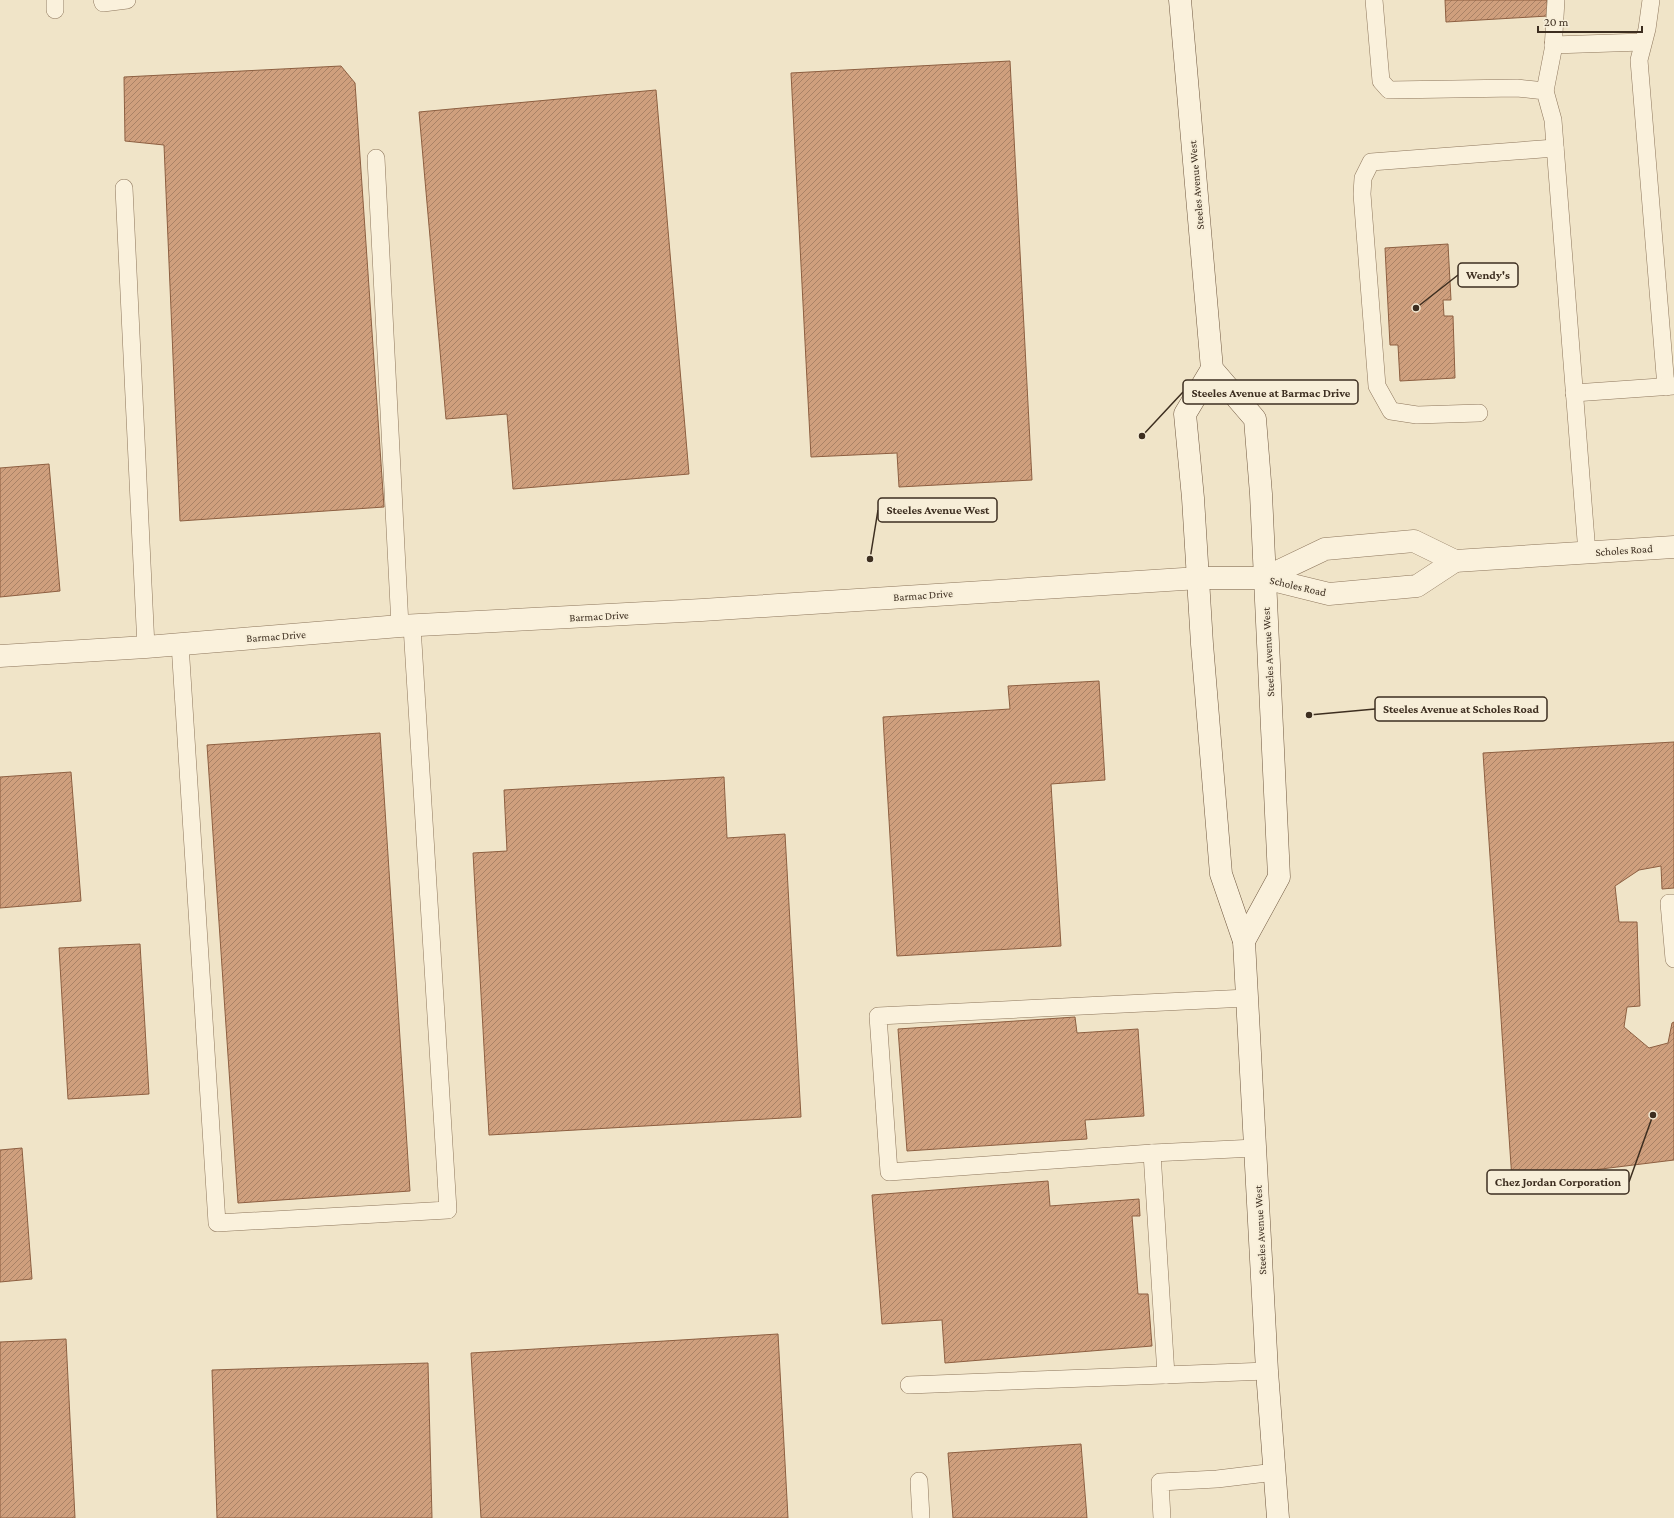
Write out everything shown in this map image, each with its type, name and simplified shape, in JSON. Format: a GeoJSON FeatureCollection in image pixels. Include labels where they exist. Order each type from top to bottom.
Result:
{"type":"FeatureCollection","features":[{"type":"Feature","properties":{"kind":"main road","name":"Steeles Avenue West"},"geometry":{"type":"LineString","coordinates":[[1180,0],[1212,369],[1254,419],[1261,494],[1280,877],[1244,941]]}},
{"type":"Feature","properties":{"kind":"main road","name":"Steeles Avenue West"},"geometry":{"type":"LineString","coordinates":[[1212,369],[1185,414],[1193,498],[1202,644],[1221,874],[1244,941],[1267,1370],[1278,1518]]}},
{"type":"Feature","properties":{"kind":"main road","name":"Scholes Road"},"geometry":{"type":"LineString","coordinates":[[1264,578],[1326,549],[1414,541],[1455,561]]}},
{"type":"Feature","properties":{"kind":"main road","name":"Scholes Road"},"geometry":{"type":"LineString","coordinates":[[1264,578],[1329,594],[1344,593],[1416,586],[1455,561],[1674,547]]}},
{"type":"Feature","properties":{"kind":"main road","name":"Barmac Drive"},"geometry":{"type":"LineString","coordinates":[[0,656],[146,647],[406,626],[702,610],[1199,578],[1264,578]]}},
{"type":"Feature","properties":{"kind":"lane"},"geometry":{"type":"LineString","coordinates":[[102,0],[102,3],[127,0]]}},
{"type":"Feature","properties":{"kind":"lane"},"geometry":{"type":"LineString","coordinates":[[1374,0],[1381,81],[1389,90],[1517,88],[1545,91]]}},
{"type":"Feature","properties":{"kind":"lane"},"geometry":{"type":"LineString","coordinates":[[1556,0],[1553,45],[1545,91],[1553,120],[1587,553]]}},
{"type":"Feature","properties":{"kind":"lane"},"geometry":{"type":"LineString","coordinates":[[1574,393],[1670,387],[1639,60],[1651,0]]}},
{"type":"Feature","properties":{"kind":"lane"},"geometry":{"type":"LineString","coordinates":[[1553,45],[1643,42]]}},
{"type":"Feature","properties":{"kind":"lane"},"geometry":{"type":"LineString","coordinates":[[1479,413],[1417,415],[1392,411],[1377,386],[1362,194],[1363,178],[1371,162],[1555,148]]}},
{"type":"Feature","properties":{"kind":"lane"},"geometry":{"type":"LineString","coordinates":[[180,644],[217,1223],[448,1210],[406,626],[376,158]]}},
{"type":"Feature","properties":{"kind":"lane"},"geometry":{"type":"LineString","coordinates":[[124,188],[146,647]]}},
{"type":"Feature","properties":{"kind":"lane"},"geometry":{"type":"LineString","coordinates":[[1674,903],[1669,903],[1674,959]]}},
{"type":"Feature","properties":{"kind":"lane"},"geometry":{"type":"LineString","coordinates":[[1247,998],[878,1016],[889,1172],[1152,1153],[1255,1148]]}},
{"type":"Feature","properties":{"kind":"lane"},"geometry":{"type":"LineString","coordinates":[[1152,1153],[1166,1375]]}},
{"type":"Feature","properties":{"kind":"lane"},"geometry":{"type":"LineString","coordinates":[[909,1385],[1267,1370]]}},
{"type":"Feature","properties":{"kind":"lane"},"geometry":{"type":"LineString","coordinates":[[1162,1518],[1160,1482],[1217,1479],[1275,1472]]}},
{"type":"Feature","properties":{"kind":"lane"},"geometry":{"type":"LineString","coordinates":[[919,1481],[921,1518]]}},
{"type":"Feature","properties":{"kind":"building"},"geometry":{"type":"Polygon","coordinates":[[[1445,0],[1547,0],[1548,16],[1446,22],[1445,0]]]}},
{"type":"Feature","properties":{"kind":"building"},"geometry":{"type":"Polygon","coordinates":[[[1010,61],[1032,480],[899,487],[897,453],[811,457],[791,73],[1010,61]]]}},
{"type":"Feature","properties":{"kind":"building"},"geometry":{"type":"Polygon","coordinates":[[[341,66],[355,83],[384,507],[180,521],[164,145],[125,141],[124,77],[341,66]]]}},
{"type":"Feature","properties":{"kind":"building"},"geometry":{"type":"Polygon","coordinates":[[[656,90],[689,474],[513,489],[507,414],[446,419],[419,112],[656,90]]]}},
{"type":"Feature","properties":{"kind":"building"},"geometry":{"type":"Polygon","coordinates":[[[1448,244],[1451,300],[1443,300],[1444,316],[1453,316],[1455,378],[1400,381],[1398,345],[1390,345],[1385,248],[1448,244]]]}},
{"type":"Feature","properties":{"kind":"building"},"geometry":{"type":"Polygon","coordinates":[[[49,464],[60,591],[0,597],[0,468],[49,464]]]}},
{"type":"Feature","properties":{"kind":"building"},"geometry":{"type":"Polygon","coordinates":[[[1099,681],[1105,780],[1051,784],[1061,946],[897,956],[883,717],[1010,709],[1008,686],[1099,681]]]}},
{"type":"Feature","properties":{"kind":"building"},"geometry":{"type":"Polygon","coordinates":[[[380,733],[410,1191],[238,1203],[207,745],[380,733]]]}},
{"type":"Feature","properties":{"kind":"building"},"geometry":{"type":"Polygon","coordinates":[[[1674,742],[1674,888],[1662,889],[1661,866],[1639,870],[1615,886],[1619,922],[1637,922],[1640,1006],[1627,1007],[1624,1027],[1649,1048],[1668,1043],[1672,1023],[1674,1022],[1674,1160],[1512,1180],[1483,753],[1674,742]]]}},
{"type":"Feature","properties":{"kind":"building"},"geometry":{"type":"Polygon","coordinates":[[[71,772],[81,901],[0,908],[0,777],[71,772]]]}},
{"type":"Feature","properties":{"kind":"building"},"geometry":{"type":"Polygon","coordinates":[[[724,777],[727,838],[785,834],[801,1117],[489,1135],[473,853],[507,851],[504,790],[724,777]]]}},
{"type":"Feature","properties":{"kind":"building"},"geometry":{"type":"Polygon","coordinates":[[[140,944],[149,1094],[68,1099],[59,948],[140,944]]]}},
{"type":"Feature","properties":{"kind":"building"},"geometry":{"type":"Polygon","coordinates":[[[1075,1017],[1077,1033],[1138,1029],[1144,1116],[1085,1120],[1087,1139],[907,1151],[898,1029],[1075,1017]]]}},
{"type":"Feature","properties":{"kind":"building"},"geometry":{"type":"Polygon","coordinates":[[[22,1148],[32,1279],[0,1282],[0,1150],[22,1148]]]}},
{"type":"Feature","properties":{"kind":"building"},"geometry":{"type":"Polygon","coordinates":[[[1048,1181],[1050,1206],[1139,1199],[1140,1216],[1132,1216],[1138,1294],[1148,1294],[1152,1346],[945,1363],[942,1320],[882,1324],[872,1195],[1048,1181]]]}},
{"type":"Feature","properties":{"kind":"building"},"geometry":{"type":"Polygon","coordinates":[[[778,1334],[788,1518],[481,1518],[471,1353],[778,1334]]]}},
{"type":"Feature","properties":{"kind":"building"},"geometry":{"type":"Polygon","coordinates":[[[66,1339],[75,1518],[0,1518],[0,1342],[66,1339]]]}},
{"type":"Feature","properties":{"kind":"building"},"geometry":{"type":"Polygon","coordinates":[[[428,1363],[432,1518],[217,1518],[212,1370],[428,1363]]]}},
{"type":"Feature","properties":{"kind":"building"},"geometry":{"type":"Polygon","coordinates":[[[1081,1444],[1087,1518],[953,1518],[948,1453],[1081,1444]]]}},
{"type":"Feature","properties":{"kind":"place","name":"Wendy's"},"geometry":{"type":"Point","coordinates":[1416,308]}},
{"type":"Feature","properties":{"kind":"place","name":"Steeles Avenue at Barmac Drive"},"geometry":{"type":"Point","coordinates":[1142,436]}},
{"type":"Feature","properties":{"kind":"place","name":"Steeles Avenue West"},"geometry":{"type":"Point","coordinates":[870,559]}},
{"type":"Feature","properties":{"kind":"place","name":"Steeles Avenue at Scholes Road"},"geometry":{"type":"Point","coordinates":[1309,715]}},
{"type":"Feature","properties":{"kind":"place","name":"Chez Jordan Corporation"},"geometry":{"type":"Point","coordinates":[1653,1115]}}]}
